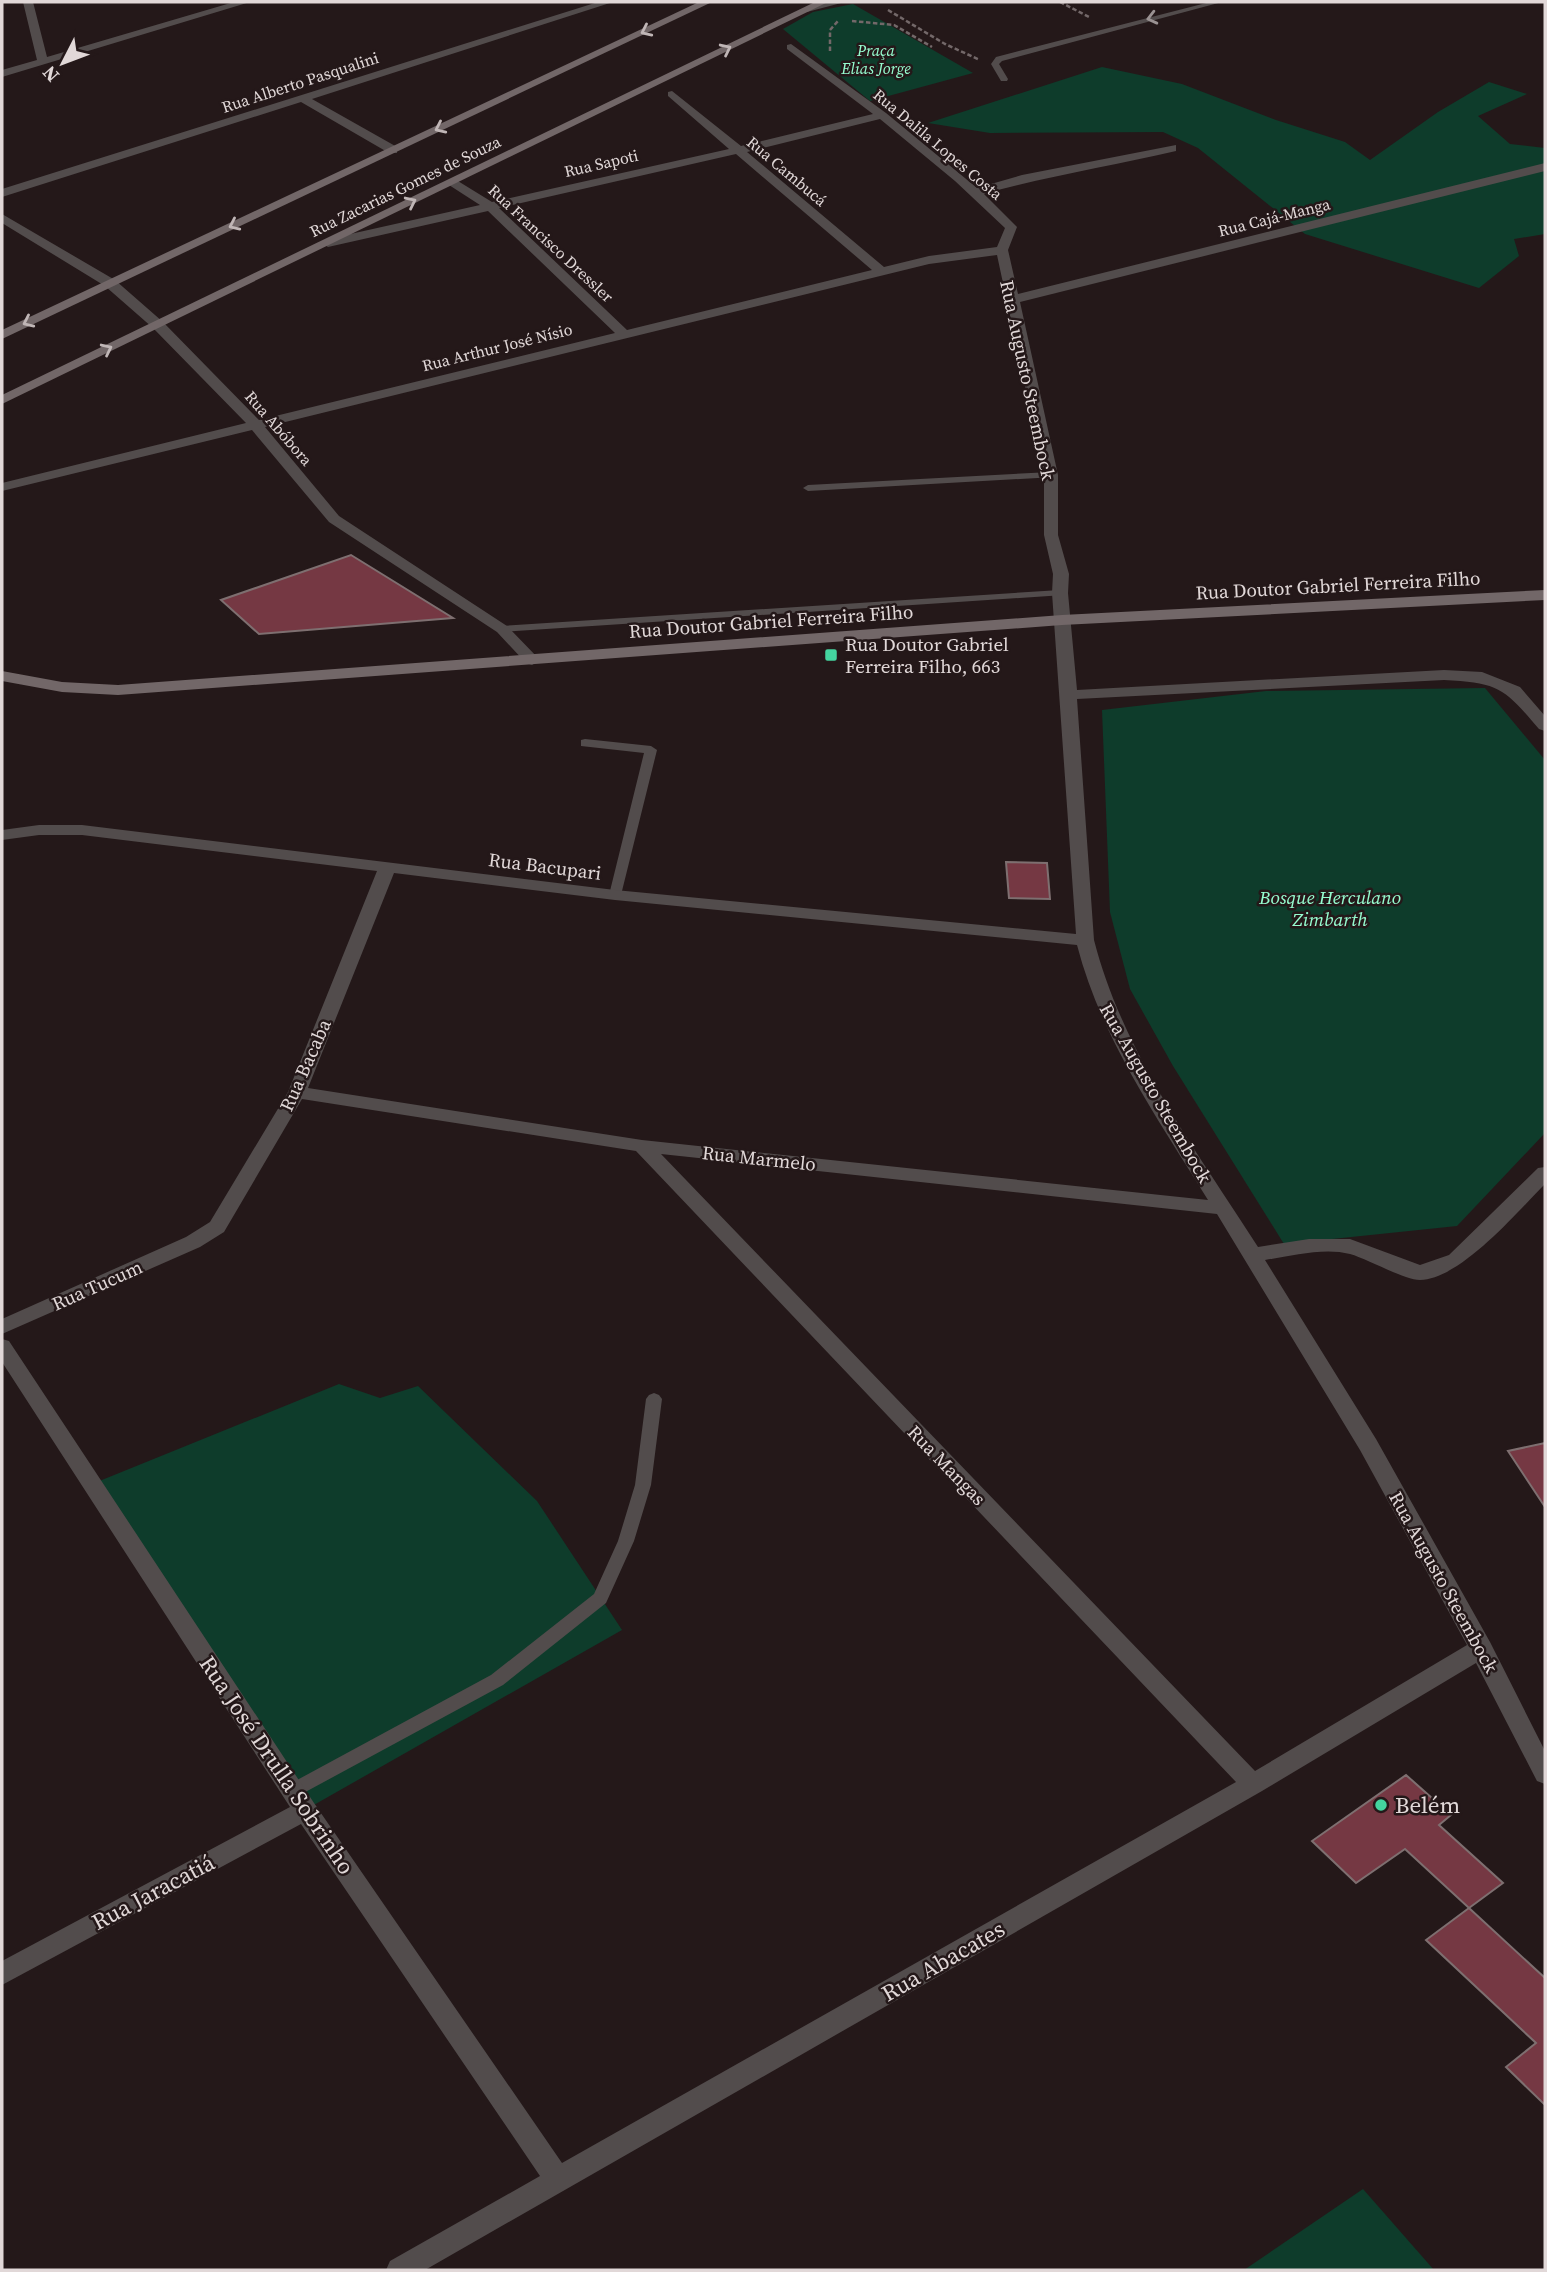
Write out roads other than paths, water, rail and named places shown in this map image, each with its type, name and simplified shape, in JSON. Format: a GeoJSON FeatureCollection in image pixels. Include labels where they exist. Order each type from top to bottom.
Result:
{"type":"FeatureCollection","features":[{"type":"Feature","properties":{"kind":"main road","name":"Rua Zacarias Gomes de Souza"},"geometry":{"type":"LineString","coordinates":[[2,335],[708,2]]}},
{"type":"Feature","properties":{"kind":"main road","name":"Rua Zacarias Gomes de Souza"},"geometry":{"type":"LineString","coordinates":[[2,400],[823,2]]}},
{"type":"Feature","properties":{"kind":"main road","name":"Rua Doutor Gabriel Ferreira Filho"},"geometry":{"type":"LineString","coordinates":[[2,676],[62,687],[118,690],[1062,620],[1545,595]]}},
{"type":"Feature","properties":{"kind":"street"},"geometry":{"type":"LineString","coordinates":[[28,2],[43,62]]}},
{"type":"Feature","properties":{"kind":"street"},"geometry":{"type":"LineString","coordinates":[[2,74],[245,2]]}},
{"type":"Feature","properties":{"kind":"street","name":"Rua Alberto Pasqualini"},"geometry":{"type":"LineString","coordinates":[[2,193],[608,2]]}},
{"type":"Feature","properties":{"kind":"street"},"geometry":{"type":"LineString","coordinates":[[807,9],[840,2]]}},
{"type":"Feature","properties":{"kind":"street","name":"Rua Dalila Lopes Costa"},"geometry":{"type":"LineString","coordinates":[[791,47],[882,115],[977,192],[1011,228],[1002,250]]}},
{"type":"Feature","properties":{"kind":"street","name":"Rua Cambucá"},"geometry":{"type":"LineString","coordinates":[[672,94],[882,272]]}},
{"type":"Feature","properties":{"kind":"street"},"geometry":{"type":"LineString","coordinates":[[302,98],[393,150]]}},
{"type":"Feature","properties":{"kind":"street","name":"Rua Sapoti"},"geometry":{"type":"LineString","coordinates":[[328,243],[386,227],[739,150],[882,115]]}},
{"type":"Feature","properties":{"kind":"street"},"geometry":{"type":"LineString","coordinates":[[977,192],[1022,179],[1099,166],[1172,148]]}},
{"type":"Feature","properties":{"kind":"street","name":"Rua Cajá-Manga"},"geometry":{"type":"LineString","coordinates":[[1011,299],[1545,167]]}},
{"type":"Feature","properties":{"kind":"street","name":"Rua Francisco Dressler"},"geometry":{"type":"LineString","coordinates":[[453,182],[490,206],[624,334]]}},
{"type":"Feature","properties":{"kind":"street","name":"Rua Abóbora"},"geometry":{"type":"LineString","coordinates":[[2,218],[110,283],[158,325],[255,424],[334,519],[502,629],[532,660]]}},
{"type":"Feature","properties":{"kind":"street","name":"Rua Arthur José Nísio"},"geometry":{"type":"LineString","coordinates":[[2,487],[929,260],[1002,250]]}},
{"type":"Feature","properties":{"kind":"street","name":"Rua Augusto Steembock"},"geometry":{"type":"LineString","coordinates":[[1002,250],[1051,475],[1051,536],[1061,575],[1060,593],[1085,940],[1093,979],[1117,1030],[1343,1402],[1482,1648],[1545,1774]]}},
{"type":"Feature","properties":{"kind":"street"},"geometry":{"type":"LineString","coordinates":[[1069,695],[1444,675],[1482,677],[1514,690],[1545,726]]}},
{"type":"Feature","properties":{"kind":"street","name":"Rua Bacupari"},"geometry":{"type":"LineString","coordinates":[[2,835],[39,830],[82,830],[615,895],[1085,940]]}},
{"type":"Feature","properties":{"kind":"street","name":"Rua Bacaba"},"geometry":{"type":"LineString","coordinates":[[193,1242],[217,1227],[297,1092],[387,868]]}},
{"type":"Feature","properties":{"kind":"street","name":"Rua Marmelo"},"geometry":{"type":"LineString","coordinates":[[297,1092],[642,1146],[1223,1208]]}},
{"type":"Feature","properties":{"kind":"street","name":"Rua Mangas"},"geometry":{"type":"LineString","coordinates":[[642,1146],[1253,1784]]}},
{"type":"Feature","properties":{"kind":"street"},"geometry":{"type":"LineString","coordinates":[[1252,1255],[1310,1246],[1350,1245],[1420,1273],[1457,1260],[1545,1172]]}},
{"type":"Feature","properties":{"kind":"street","name":"Rua Tucum"},"geometry":{"type":"LineString","coordinates":[[2,1327],[193,1242]]}},
{"type":"Feature","properties":{"kind":"street","name":"Rua José Drulla Sobrinho"},"geometry":{"type":"LineString","coordinates":[[2,1346],[298,1800],[559,2181]]}},
{"type":"Feature","properties":{"kind":"street","name":"Rua Abacates"},"geometry":{"type":"LineString","coordinates":[[400,2270],[1253,1784],[1482,1648]]}},
{"type":"Feature","properties":{"kind":"street","name":"Rua Jaracatiá"},"geometry":{"type":"LineString","coordinates":[[2,1974],[298,1800]]}},
{"type":"Feature","properties":{"kind":"lane"},"geometry":{"type":"LineString","coordinates":[[1004,79],[995,64],[999,59],[1018,52],[1218,2]]}},
{"type":"Feature","properties":{"kind":"lane"},"geometry":{"type":"LineString","coordinates":[[808,488],[1051,475]]}},
{"type":"Feature","properties":{"kind":"lane"},"geometry":{"type":"LineString","coordinates":[[502,629],[1060,593]]}},
{"type":"Feature","properties":{"kind":"lane"},"geometry":{"type":"LineString","coordinates":[[585,743],[651,750],[615,895]]}},
{"type":"Feature","properties":{"kind":"lane"},"geometry":{"type":"LineString","coordinates":[[298,1800],[497,1680],[600,1598],[626,1541],[643,1485],[654,1399]]}},
{"type":"Feature","properties":{"kind":"place","name":"Rua Doutor Gabriel Ferreira Filho, 663"},"geometry":{"type":"Point","coordinates":[831,655]}},
{"type":"Feature","properties":{"kind":"place","name":"Belém"},"geometry":{"type":"Point","coordinates":[1381,1805]}},
{"type":"Feature","properties":{"kind":"park label","name":"Praça Elias Jorge"},"geometry":{"type":"Point","coordinates":[876,59]}},
{"type":"Feature","properties":{"kind":"park label","name":"Bosque Herculano Zimbarth"},"geometry":{"type":"Point","coordinates":[1330,908]}}]}
